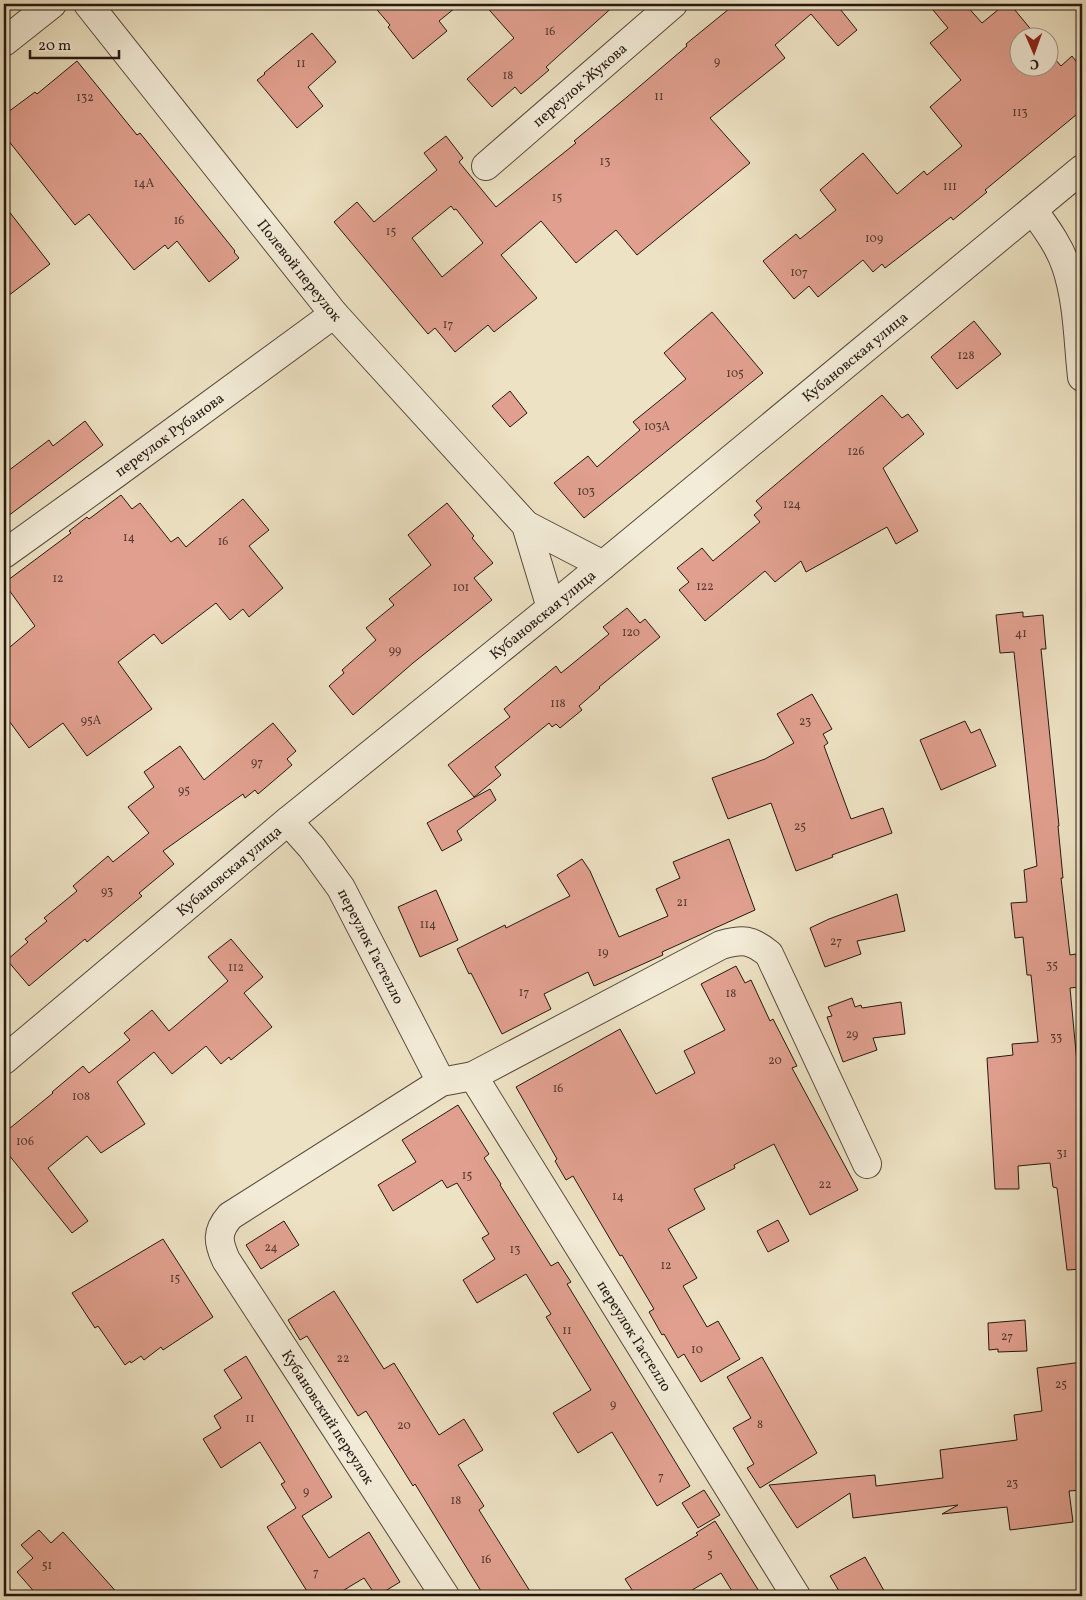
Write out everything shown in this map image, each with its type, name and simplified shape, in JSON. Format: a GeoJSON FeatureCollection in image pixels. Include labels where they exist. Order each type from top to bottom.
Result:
{"type":"FeatureCollection","features":[{"type":"Feature","properties":{"kind":"street"},"geometry":{"type":"LineString","coordinates":[[4,42],[52,4]]}},
{"type":"Feature","properties":{"kind":"street","name":"Полевой переулок"},"geometry":{"type":"LineString","coordinates":[[88,4],[334,314],[382,368],[526,525],[603,566]]}},
{"type":"Feature","properties":{"kind":"street","name":"переулок Жукова"},"geometry":{"type":"LineString","coordinates":[[486,166],[674,4]]}},
{"type":"Feature","properties":{"kind":"street","name":"Кубановская улица"},"geometry":{"type":"LineString","coordinates":[[4,1060],[288,821],[603,566],[1082,170]]}},
{"type":"Feature","properties":{"kind":"street"},"geometry":{"type":"LineString","coordinates":[[1033,210],[1052,238],[1066,265],[1073,297],[1082,377]]}},
{"type":"Feature","properties":{"kind":"street","name":"переулок Рубанова"},"geometry":{"type":"LineString","coordinates":[[4,554],[114,476],[334,314]]}},
{"type":"Feature","properties":{"kind":"street","name":"Полевой переулок"},"geometry":{"type":"LineString","coordinates":[[526,525],[551,608]]}},
{"type":"Feature","properties":{"kind":"street","name":"переулок Гастелло"},"geometry":{"type":"LineString","coordinates":[[288,821],[312,848],[340,888],[441,1082]]}},
{"type":"Feature","properties":{"kind":"street"},"geometry":{"type":"LineString","coordinates":[[441,1082],[473,1076],[721,944],[740,940],[757,944],[769,954],[867,1164]]}},
{"type":"Feature","properties":{"kind":"street","name":"переулок Гастелло"},"geometry":{"type":"LineString","coordinates":[[473,1076],[796,1596]]}},
{"type":"Feature","properties":{"kind":"street","name":"Кубановский переулок"},"geometry":{"type":"LineString","coordinates":[[441,1082],[230,1216],[222,1225],[219,1235],[220,1247],[226,1260],[445,1596]]}},
{"type":"Feature","properties":{"kind":"building"},"geometry":{"type":"Polygon","coordinates":[[[372,4],[460,4],[439,21],[447,31],[413,59],[388,27],[390,25],[372,4]]]}},
{"type":"Feature","properties":{"kind":"building"},"geometry":{"type":"Polygon","coordinates":[[[484,4],[616,4],[546,67],[549,70],[521,94],[515,87],[492,107],[467,79],[514,38],[484,4]]]}},
{"type":"Feature","properties":{"kind":"building"},"geometry":{"type":"Polygon","coordinates":[[[735,4],[836,4],[857,30],[838,46],[811,14],[775,45],[785,58],[710,118],[750,163],[637,255],[616,230],[576,263],[541,221],[501,255],[537,298],[494,332],[488,325],[455,352],[435,328],[428,334],[334,222],[357,202],[374,222],[437,170],[424,153],[446,136],[463,158],[459,162],[496,207],[576,143],[574,141],[687,46],[686,44],[735,4]],[[451,206],[412,238],[442,277],[483,243],[456,209],[454,210],[451,206]]]}},
{"type":"Feature","properties":{"kind":"building"},"geometry":{"type":"Polygon","coordinates":[[[928,4],[965,4],[982,23],[1005,4],[1010,4],[1030,28],[1008,28],[1008,78],[1058,78],[1058,63],[1061,66],[1072,56],[1082,69],[1082,110],[985,190],[987,192],[953,220],[951,217],[885,268],[882,264],[873,272],[863,260],[818,297],[809,286],[794,299],[763,261],[796,234],[800,239],[836,210],[820,190],[863,153],[897,194],[924,171],[927,175],[962,146],[930,107],[961,80],[930,43],[948,28],[928,4]]]}},
{"type":"Feature","properties":{"kind":"building"},"geometry":{"type":"Polygon","coordinates":[[[312,33],[336,62],[308,87],[323,106],[297,128],[257,80],[312,33]]]}},
{"type":"Feature","properties":{"kind":"building"},"geometry":{"type":"Polygon","coordinates":[[[77,61],[137,135],[140,133],[235,251],[239,258],[209,282],[177,241],[168,249],[165,245],[134,270],[89,214],[75,225],[4,135],[4,115],[35,92],[37,94],[77,61]]]}},
{"type":"Feature","properties":{"kind":"building"},"geometry":{"type":"Polygon","coordinates":[[[4,205],[50,264],[4,299],[4,205]]]}},
{"type":"Feature","properties":{"kind":"building"},"geometry":{"type":"Polygon","coordinates":[[[712,312],[763,373],[584,518],[554,483],[588,456],[597,467],[640,430],[633,422],[686,379],[664,353],[712,312]]]}},
{"type":"Feature","properties":{"kind":"building"},"geometry":{"type":"Polygon","coordinates":[[[974,321],[1001,354],[957,389],[931,357],[974,321]]]}},
{"type":"Feature","properties":{"kind":"building"},"geometry":{"type":"Polygon","coordinates":[[[510,391],[527,413],[510,427],[492,406],[510,391]]]}},
{"type":"Feature","properties":{"kind":"building"},"geometry":{"type":"Polygon","coordinates":[[[882,395],[902,418],[908,414],[924,434],[883,468],[918,531],[896,544],[887,527],[806,572],[801,561],[775,582],[765,571],[705,621],[679,590],[689,582],[677,568],[702,548],[713,561],[760,522],[754,515],[762,508],[756,501],[882,395]]]}},
{"type":"Feature","properties":{"kind":"building"},"geometry":{"type":"Polygon","coordinates":[[[85,421],[103,445],[4,519],[4,474],[49,440],[53,446],[85,421]]]}},
{"type":"Feature","properties":{"kind":"building"},"geometry":{"type":"Polygon","coordinates":[[[121,495],[132,509],[140,503],[171,542],[178,537],[186,547],[243,499],[269,530],[249,546],[283,588],[249,617],[243,609],[230,620],[216,603],[162,644],[154,634],[118,662],[152,709],[87,756],[63,723],[29,748],[4,714],[4,652],[35,626],[4,583],[71,533],[69,531],[87,517],[89,519],[121,495]]]}},
{"type":"Feature","properties":{"kind":"building"},"geometry":{"type":"Polygon","coordinates":[[[447,503],[493,563],[474,578],[492,600],[413,663],[353,715],[329,686],[344,673],[342,670],[376,640],[366,628],[394,605],[389,599],[431,565],[408,535],[447,503]]]}},
{"type":"Feature","properties":{"kind":"building"},"geometry":{"type":"Polygon","coordinates":[[[627,608],[640,623],[645,619],[660,637],[599,687],[579,706],[582,710],[560,728],[556,724],[552,727],[549,723],[495,767],[501,775],[474,797],[448,765],[510,717],[504,709],[556,666],[561,673],[609,634],[603,627],[627,608]]]}},
{"type":"Feature","properties":{"kind":"building"},"geometry":{"type":"Polygon","coordinates":[[[1023,612],[1023,617],[1043,615],[1046,649],[1041,649],[1059,826],[1063,878],[1061,878],[1070,955],[1076,954],[1079,987],[1070,988],[1079,1084],[1082,1084],[1082,1269],[1067,1270],[1057,1188],[1053,1187],[1050,1163],[1018,1166],[1019,1189],[995,1189],[987,1058],[1013,1055],[1012,1044],[1038,1042],[1031,975],[1027,975],[1023,937],[1015,938],[1011,903],[1027,902],[1024,870],[1037,866],[1014,652],[1000,653],[996,615],[1023,612]]]}},
{"type":"Feature","properties":{"kind":"building"},"geometry":{"type":"Polygon","coordinates":[[[812,694],[832,729],[823,734],[828,743],[824,746],[851,819],[883,808],[892,833],[832,855],[833,857],[796,871],[771,803],[728,819],[712,778],[765,759],[794,743],[777,714],[812,694]]]}},
{"type":"Feature","properties":{"kind":"building"},"geometry":{"type":"Polygon","coordinates":[[[965,721],[971,733],[980,729],[996,766],[941,790],[920,740],[965,721]]]}},
{"type":"Feature","properties":{"kind":"building"},"geometry":{"type":"Polygon","coordinates":[[[273,723],[296,751],[287,759],[292,765],[258,794],[255,790],[245,798],[243,794],[163,851],[174,864],[139,893],[142,896],[87,942],[85,939],[29,986],[7,960],[28,942],[25,939],[47,921],[44,918],[77,891],[73,886],[108,856],[113,862],[149,833],[128,807],[154,787],[144,772],[180,746],[204,780],[273,723]]]}},
{"type":"Feature","properties":{"kind":"building"},"geometry":{"type":"Polygon","coordinates":[[[490,789],[496,800],[457,831],[462,840],[442,851],[427,823],[490,789]]]}},
{"type":"Feature","properties":{"kind":"building"},"geometry":{"type":"Polygon","coordinates":[[[729,839],[755,910],[662,952],[663,955],[594,986],[588,972],[544,994],[551,1009],[502,1034],[457,949],[505,925],[506,928],[570,896],[557,875],[582,859],[590,871],[619,937],[668,916],[656,889],[680,878],[673,862],[729,839]]]}},
{"type":"Feature","properties":{"kind":"building"},"geometry":{"type":"Polygon","coordinates":[[[436,890],[458,940],[420,957],[398,907],[436,890]]]}},
{"type":"Feature","properties":{"kind":"building"},"geometry":{"type":"Polygon","coordinates":[[[897,894],[905,931],[857,941],[861,954],[825,967],[810,928],[897,894]]]}},
{"type":"Feature","properties":{"kind":"building"},"geometry":{"type":"Polygon","coordinates":[[[231,939],[263,977],[244,993],[272,1027],[231,1060],[229,1057],[221,1064],[206,1046],[172,1074],[154,1052],[117,1082],[145,1124],[101,1153],[87,1136],[48,1168],[88,1221],[72,1233],[4,1149],[4,1133],[83,1066],[89,1073],[130,1040],[124,1033],[152,1010],[169,1031],[228,981],[208,957],[231,939]]]}},
{"type":"Feature","properties":{"kind":"building"},"geometry":{"type":"Polygon","coordinates":[[[736,966],[745,983],[751,980],[770,1021],[773,1019],[797,1066],[792,1068],[858,1190],[810,1215],[774,1144],[734,1165],[735,1168],[694,1189],[705,1209],[668,1229],[697,1278],[683,1286],[707,1327],[718,1321],[740,1359],[701,1382],[684,1354],[678,1358],[664,1334],[662,1335],[649,1312],[654,1309],[573,1176],[566,1180],[555,1161],[557,1159],[516,1087],[620,1029],[656,1094],[695,1073],[684,1051],[725,1030],[701,984],[736,966]]]}},
{"type":"Feature","properties":{"kind":"building"},"geometry":{"type":"Polygon","coordinates":[[[852,998],[855,1007],[861,1005],[862,1008],[901,1002],[905,1034],[873,1038],[877,1050],[843,1062],[827,1017],[832,1016],[828,1007],[852,998]]]}},
{"type":"Feature","properties":{"kind":"building"},"geometry":{"type":"Polygon","coordinates":[[[458,1105],[489,1154],[484,1158],[500,1185],[551,1266],[558,1262],[571,1282],[567,1284],[690,1486],[657,1506],[612,1432],[578,1453],[553,1413],[591,1390],[546,1317],[551,1314],[526,1274],[477,1303],[463,1280],[495,1259],[482,1238],[489,1234],[457,1183],[447,1188],[442,1180],[393,1211],[378,1185],[416,1162],[402,1140],[458,1105]]]}},
{"type":"Feature","properties":{"kind":"building"},"geometry":{"type":"Polygon","coordinates":[[[778,1220],[789,1241],[768,1252],[757,1231],[778,1220]]]}},
{"type":"Feature","properties":{"kind":"building"},"geometry":{"type":"Polygon","coordinates":[[[284,1221],[299,1245],[261,1269],[246,1245],[284,1221]]]}},
{"type":"Feature","properties":{"kind":"building"},"geometry":{"type":"Polygon","coordinates":[[[163,1239],[213,1317],[163,1350],[161,1347],[144,1360],[141,1356],[125,1365],[98,1326],[95,1328],[72,1293],[163,1239]]]}},
{"type":"Feature","properties":{"kind":"building"},"geometry":{"type":"Polygon","coordinates":[[[334,1291],[384,1369],[394,1363],[439,1435],[464,1419],[483,1450],[458,1465],[484,1506],[479,1510],[533,1596],[484,1596],[415,1484],[413,1486],[366,1411],[358,1416],[307,1336],[300,1340],[288,1320],[334,1291]]]}},
{"type":"Feature","properties":{"kind":"building"},"geometry":{"type":"Polygon","coordinates":[[[1025,1320],[1027,1351],[998,1352],[998,1349],[989,1350],[988,1323],[1025,1320]]]}},
{"type":"Feature","properties":{"kind":"building"},"geometry":{"type":"Polygon","coordinates":[[[246,1356],[332,1497],[302,1516],[329,1558],[369,1532],[400,1582],[377,1596],[364,1578],[334,1596],[310,1596],[267,1527],[296,1508],[281,1484],[285,1482],[260,1442],[221,1468],[203,1439],[221,1428],[214,1416],[242,1398],[224,1370],[246,1356]]]}},
{"type":"Feature","properties":{"kind":"building"},"geometry":{"type":"Polygon","coordinates":[[[762,1357],[817,1453],[760,1488],[747,1468],[754,1464],[733,1428],[751,1418],[727,1377],[762,1357]]]}},
{"type":"Feature","properties":{"kind":"building"},"geometry":{"type":"Polygon","coordinates":[[[1082,1362],[1082,1490],[1069,1491],[1073,1522],[1010,1530],[1007,1507],[942,1514],[958,1505],[853,1518],[850,1493],[797,1528],[769,1485],[875,1475],[876,1486],[943,1478],[940,1450],[1017,1440],[1014,1415],[1042,1411],[1037,1368],[1082,1362]]]}},
{"type":"Feature","properties":{"kind":"building"},"geometry":{"type":"Polygon","coordinates":[[[704,1490],[720,1515],[698,1528],[682,1503],[704,1490]]]}},
{"type":"Feature","properties":{"kind":"building"},"geometry":{"type":"Polygon","coordinates":[[[715,1521],[762,1596],[735,1596],[721,1573],[682,1596],[636,1596],[625,1579],[698,1535],[696,1533],[715,1521]]]}},
{"type":"Feature","properties":{"kind":"building"},"geometry":{"type":"Polygon","coordinates":[[[39,1530],[51,1543],[63,1532],[120,1596],[38,1596],[17,1572],[33,1558],[21,1545],[39,1530]]]}},
{"type":"Feature","properties":{"kind":"building"},"geometry":{"type":"Polygon","coordinates":[[[865,1557],[887,1596],[842,1596],[830,1576],[865,1557]]]}}]}
